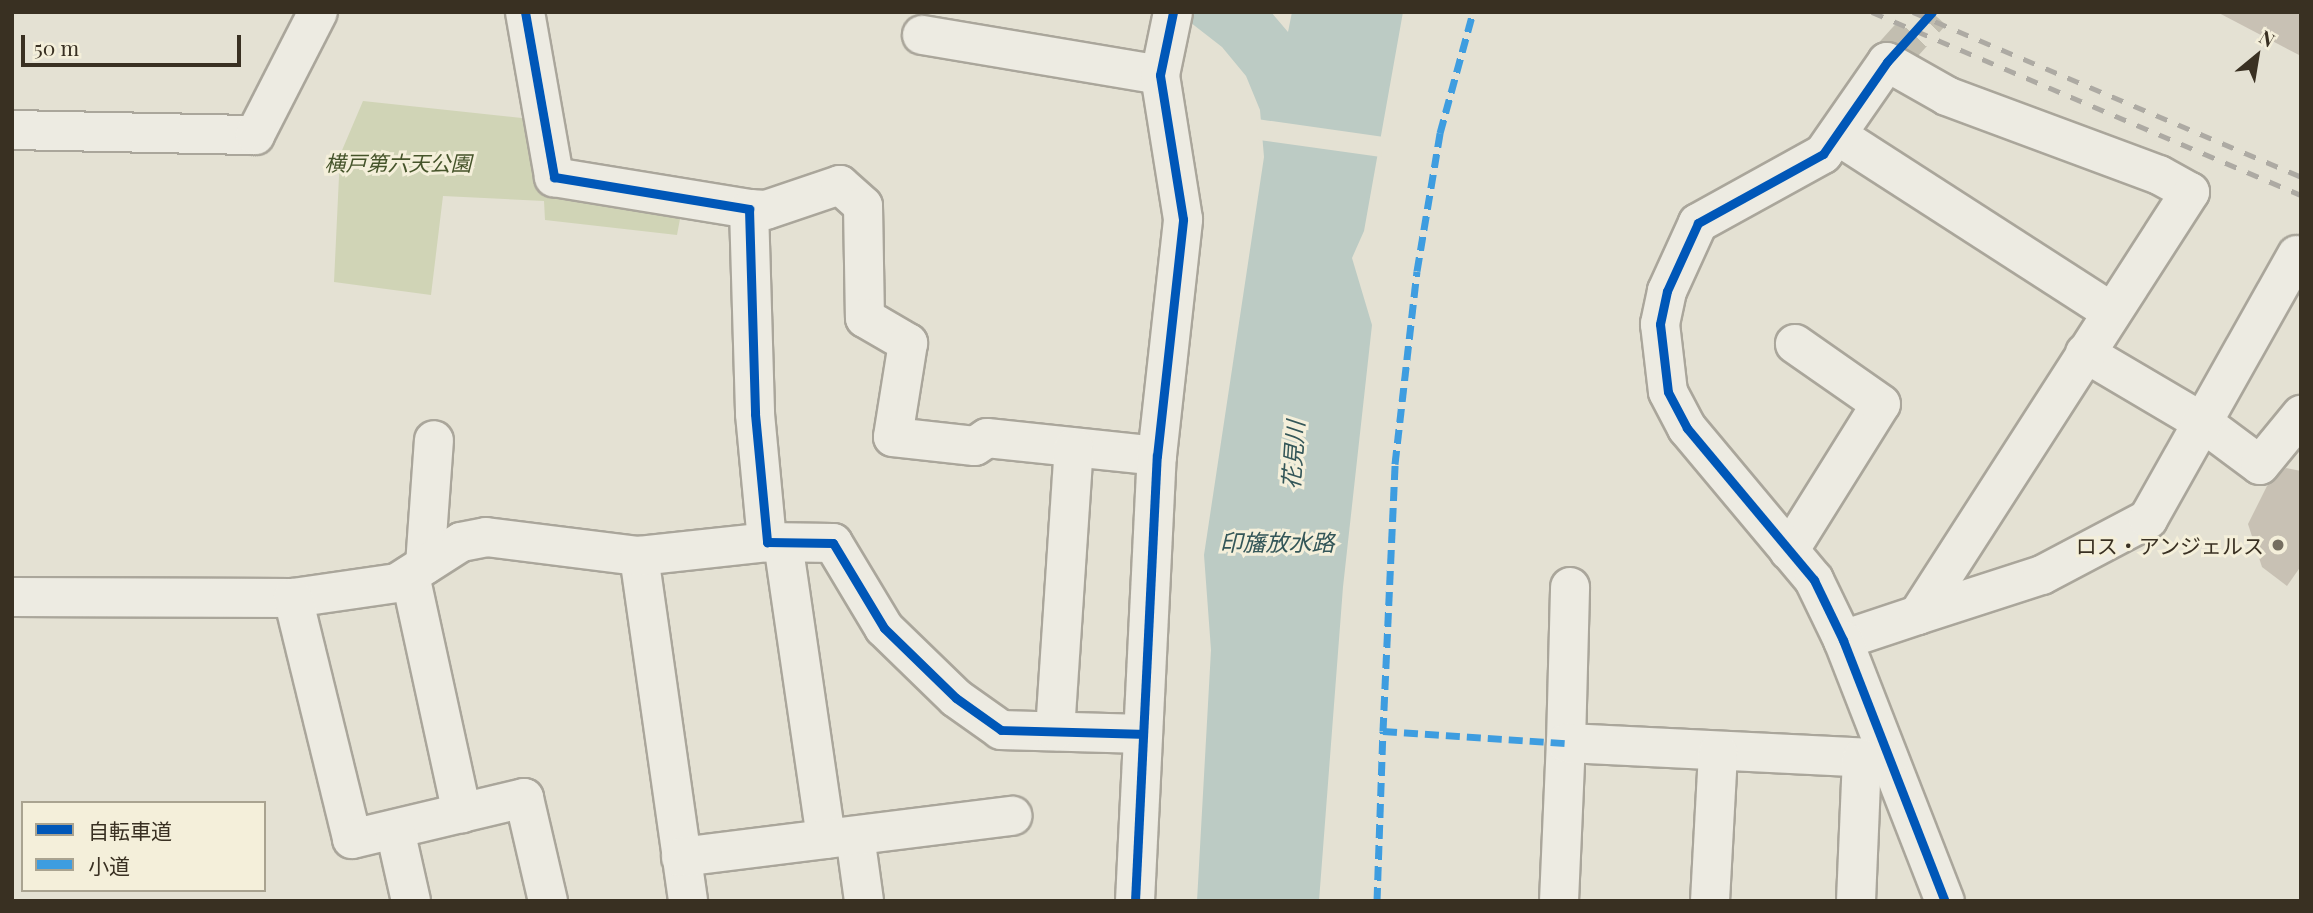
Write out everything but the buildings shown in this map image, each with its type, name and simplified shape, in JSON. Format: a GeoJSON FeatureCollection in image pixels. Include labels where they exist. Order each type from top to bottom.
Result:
{"type":"FeatureCollection","features":[{"type":"Feature","properties":{"kind":"street"},"geometry":{"type":"LineString","coordinates":[[12,130],[255,135],[318,12]]}},
{"type":"Feature","properties":{"kind":"street"},"geometry":{"type":"LineString","coordinates":[[525,12],[554,177],[766,210],[840,185],[863,206],[864,318],[908,343],[893,437],[975,446],[987,438],[1157,456]]}},
{"type":"Feature","properties":{"kind":"street"},"geometry":{"type":"LineString","coordinates":[[1135,901],[1157,456],[1183,219],[1160,75],[1173,15]]}},
{"type":"Feature","properties":{"kind":"street"},"geometry":{"type":"LineString","coordinates":[[922,35],[1160,75]]}},
{"type":"Feature","properties":{"kind":"street"},"geometry":{"type":"LineString","coordinates":[[1918,615],[2190,192],[2158,175],[1947,96],[1887,62],[1823,154],[1698,223],[1667,291],[1660,324],[1668,392],[1687,428],[1814,580],[1843,640],[1875,758],[1945,901]]}},
{"type":"Feature","properties":{"kind":"street"},"geometry":{"type":"LineString","coordinates":[[1837,135],[2112,312]]}},
{"type":"Feature","properties":{"kind":"street"},"geometry":{"type":"LineString","coordinates":[[749,209],[755,414],[775,542],[840,838],[864,901]]}},
{"type":"Feature","properties":{"kind":"street"},"geometry":{"type":"LineString","coordinates":[[1843,640],[2042,575],[2148,519],[2297,255]]}},
{"type":"Feature","properties":{"kind":"street"},"geometry":{"type":"LineString","coordinates":[[1789,551],[1881,404],[1795,344]]}},
{"type":"Feature","properties":{"kind":"street"},"geometry":{"type":"LineString","coordinates":[[2085,353],[2202,422],[2260,465],[2301,415]]}},
{"type":"Feature","properties":{"kind":"street"},"geometry":{"type":"LineString","coordinates":[[434,440],[417,570],[462,813]]}},
{"type":"Feature","properties":{"kind":"street"},"geometry":{"type":"LineString","coordinates":[[1055,731],[1074,449]]}},
{"type":"Feature","properties":{"kind":"street"},"geometry":{"type":"LineString","coordinates":[[12,597],[293,598],[397,583],[461,542],[486,537],[639,555],[775,542],[833,543],[884,628],[974,712],[1001,730],[1143,734]]}},
{"type":"Feature","properties":{"kind":"street"},"geometry":{"type":"LineString","coordinates":[[639,555],[688,901]]}},
{"type":"Feature","properties":{"kind":"street"},"geometry":{"type":"LineString","coordinates":[[1559,901],[1570,587]]}},
{"type":"Feature","properties":{"kind":"street"},"geometry":{"type":"LineString","coordinates":[[293,598],[352,839],[524,798],[548,901]]}},
{"type":"Feature","properties":{"kind":"street"},"geometry":{"type":"LineString","coordinates":[[1566,744],[1875,758]]}},
{"type":"Feature","properties":{"kind":"street"},"geometry":{"type":"LineString","coordinates":[[1710,901],[1718,752]]}},
{"type":"Feature","properties":{"kind":"street"},"geometry":{"type":"LineString","coordinates":[[1856,901],[1875,758]]}},
{"type":"Feature","properties":{"kind":"street"},"geometry":{"type":"LineString","coordinates":[[681,858],[1012,816]]}},
{"type":"Feature","properties":{"kind":"street"},"geometry":{"type":"LineString","coordinates":[[395,830],[411,901]]}},
{"type":"Feature","properties":{"kind":"green space","name":"横戸第六天公園"},"geometry":{"type":"Polygon","coordinates":[[[363,101],[531,119],[546,190],[651,203],[680,219],[677,235],[545,220],[544,201],[443,196],[431,295],[334,282],[340,155],[363,101]]]}},
{"type":"Feature","properties":{"kind":"water","name":"印旛放水路"},"geometry":{"type":"Polygon","coordinates":[[[1177,12],[1271,12],[1288,32],[1292,12],[1403,12],[1364,231],[1352,258],[1372,325],[1343,587],[1319,901],[1197,901],[1211,650],[1204,555],[1264,157],[1260,110],[1246,76],[1222,47],[1177,12]]]}},
{"type":"Feature","properties":{"kind":"pier"},"geometry":{"type":"Polygon","coordinates":[[[1257,119],[1384,137],[1381,157],[1259,140],[1257,119]]]}},
{"type":"Feature","properties":{"kind":"tunnel"},"geometry":{"type":"LineString","coordinates":[[1887,62],[1932,12]]}},
{"type":"Feature","properties":{"kind":"railway"},"geometry":{"type":"LineString","coordinates":[[1872,12],[2301,195]]}},
{"type":"Feature","properties":{"kind":"railway"},"geometry":{"type":"LineString","coordinates":[[1913,12],[2301,177]]}},
{"type":"Feature","properties":{"kind":"marked path"},"geometry":{"type":"LineString","coordinates":[[1383,731],[1395,464],[1417,271],[1440,133],[1473,12]]}},
{"type":"Feature","properties":{"kind":"marked path"},"geometry":{"type":"LineString","coordinates":[[1377,901],[1383,731],[1566,743]]}},
{"type":"Feature","properties":{"kind":"cycle path"},"geometry":{"type":"LineString","coordinates":[[525,12],[554,177],[749,209],[755,414],[767,542],[833,543],[884,628],[956,698],[1001,730],[1143,734]]}},
{"type":"Feature","properties":{"kind":"cycle path"},"geometry":{"type":"LineString","coordinates":[[1135,901],[1157,456],[1183,219],[1160,75],[1173,12]]}},
{"type":"Feature","properties":{"kind":"cycle path"},"geometry":{"type":"LineString","coordinates":[[1932,12],[1887,62],[1823,154],[1698,223],[1667,291],[1660,324],[1668,392],[1687,428],[1814,580],[1843,640],[1945,901]]}},
{"type":"Feature","properties":{"kind":"place","name":"ロス・アンジェルス"},"geometry":{"type":"Point","coordinates":[2278,545]}},
{"type":"Feature","properties":{"kind":"water label","name":"花見川"},"geometry":{"type":"Point","coordinates":[1293,455]}}]}
